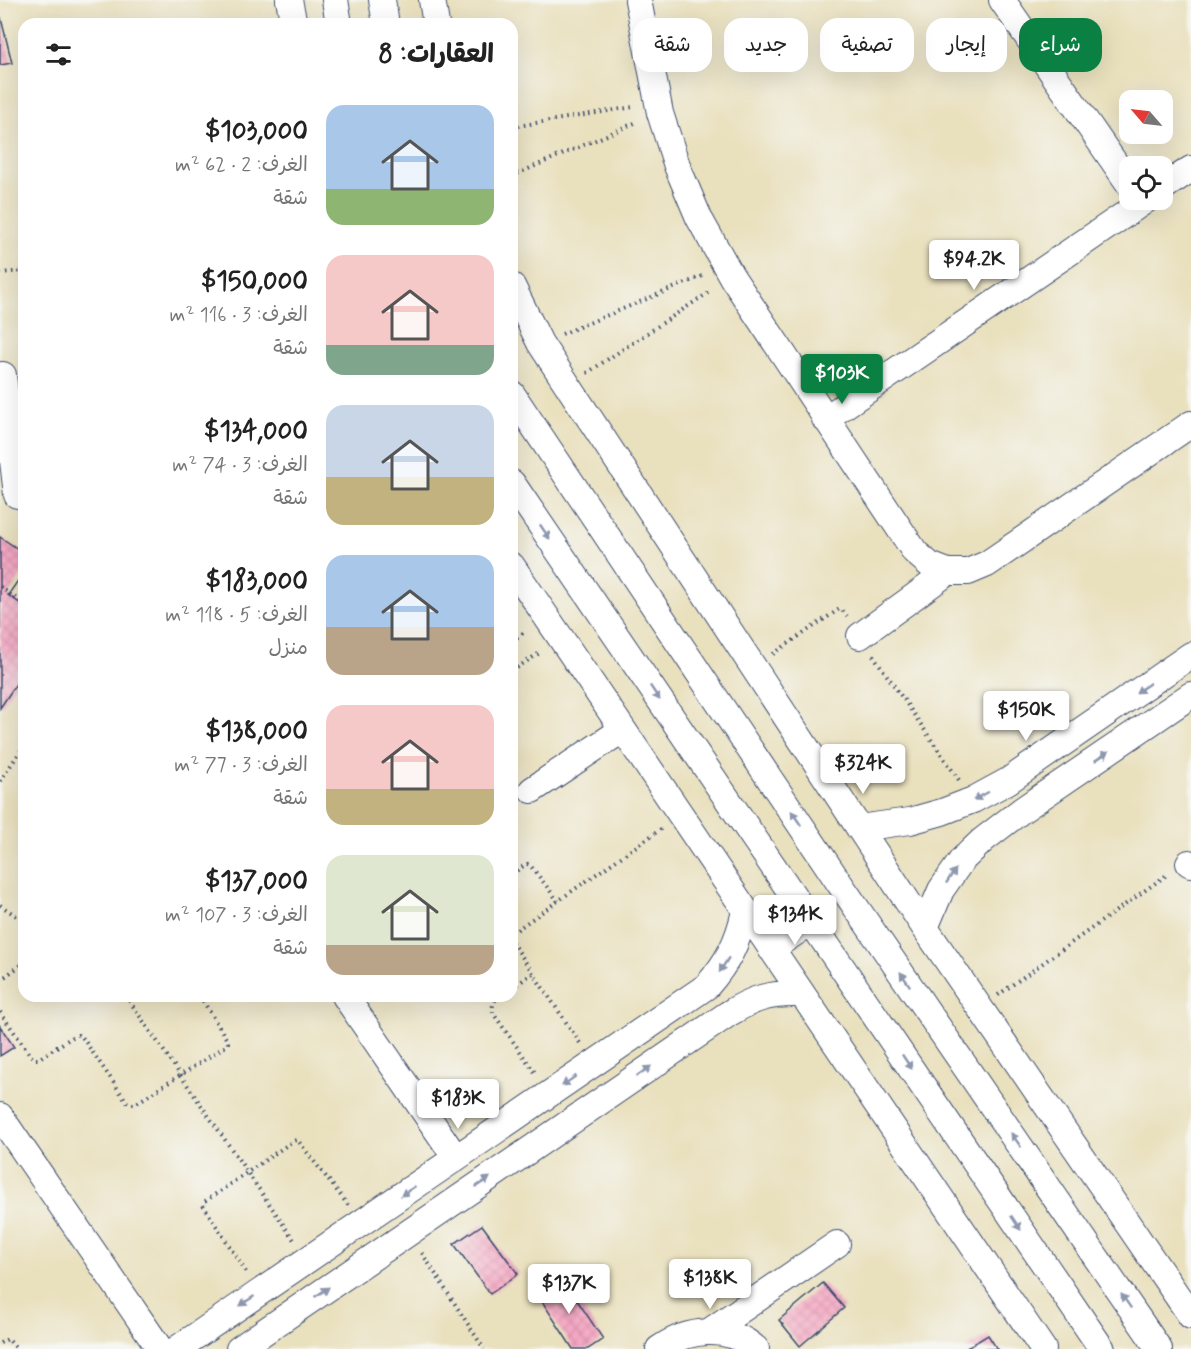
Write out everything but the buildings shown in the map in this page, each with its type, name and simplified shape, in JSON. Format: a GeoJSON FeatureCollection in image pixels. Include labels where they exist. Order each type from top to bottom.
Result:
{"type":"FeatureCollection","features":[{"type":"Feature","properties":{"kind":"street"},"geometry":{"type":"LineString","coordinates":[[289,0],[293,18]]}},
{"type":"Feature","properties":{"kind":"street"},"geometry":{"type":"LineString","coordinates":[[335,0],[338,18]]}},
{"type":"Feature","properties":{"kind":"street"},"geometry":{"type":"LineString","coordinates":[[382,0],[385,18]]}},
{"type":"Feature","properties":{"kind":"street"},"geometry":{"type":"LineString","coordinates":[[432,0],[435,18]]}},
{"type":"Feature","properties":{"kind":"street"},"geometry":{"type":"LineString","coordinates":[[638,0],[659,108],[677,166],[694,207],[729,272],[825,419],[915,552],[930,565],[948,572],[969,572],[987,564],[1191,424]]}},
{"type":"Feature","properties":{"kind":"street"},"geometry":{"type":"LineString","coordinates":[[1002,0],[1119,168]]}},
{"type":"Feature","properties":{"kind":"street"},"geometry":{"type":"LineString","coordinates":[[1173,181],[1191,169]]}},
{"type":"Feature","properties":{"kind":"street"},"geometry":{"type":"LineString","coordinates":[[825,419],[1121,210]]}},
{"type":"Feature","properties":{"kind":"street"},"geometry":{"type":"LineString","coordinates":[[518,298],[540,343],[753,668],[925,928],[1191,1316]]}},
{"type":"Feature","properties":{"kind":"street"},"geometry":{"type":"LineString","coordinates":[[3,375],[14,496]]}},
{"type":"Feature","properties":{"kind":"street"},"geometry":{"type":"LineString","coordinates":[[518,403],[842,887],[1159,1349]]}},
{"type":"Feature","properties":{"kind":"street"},"geometry":{"type":"LineString","coordinates":[[518,492],[1102,1349]]}},
{"type":"Feature","properties":{"kind":"street"},"geometry":{"type":"LineString","coordinates":[[860,636],[948,572]]}},
{"type":"Feature","properties":{"kind":"street"},"geometry":{"type":"LineString","coordinates":[[518,575],[1043,1349]]}},
{"type":"Feature","properties":{"kind":"street"},"geometry":{"type":"LineString","coordinates":[[859,828],[910,821],[942,813],[973,801],[1008,782],[1191,655]]}},
{"type":"Feature","properties":{"kind":"street"},"geometry":{"type":"LineString","coordinates":[[925,928],[941,890],[962,860],[983,840],[1022,810],[1191,696]]}},
{"type":"Feature","properties":{"kind":"street"},"geometry":{"type":"LineString","coordinates":[[532,790],[622,730]]}},
{"type":"Feature","properties":{"kind":"street"},"geometry":{"type":"LineString","coordinates":[[177,1349],[707,986],[721,970],[732,951],[745,911]]}},
{"type":"Feature","properties":{"kind":"street"},"geometry":{"type":"LineString","coordinates":[[771,949],[811,922]]}},
{"type":"Feature","properties":{"kind":"street"},"geometry":{"type":"LineString","coordinates":[[239,1349],[736,1009],[763,997],[782,993],[801,993]]}},
{"type":"Feature","properties":{"kind":"street"},"geometry":{"type":"LineString","coordinates":[[349,1002],[456,1158]]}},
{"type":"Feature","properties":{"kind":"street"},"geometry":{"type":"LineString","coordinates":[[0,1116],[160,1349]]}},
{"type":"Feature","properties":{"kind":"street"},"geometry":{"type":"LineString","coordinates":[[710,1331],[837,1244]]}},
{"type":"Feature","properties":{"kind":"street"},"geometry":{"type":"LineString","coordinates":[[659,1349],[687,1334],[710,1331],[733,1336],[756,1349]]}},
{"type":"Feature","properties":{"kind":"path"},"geometry":{"type":"LineString","coordinates":[[518,126],[659,108]]}},
{"type":"Feature","properties":{"kind":"path"},"geometry":{"type":"LineString","coordinates":[[518,173],[659,108]]}},
{"type":"Feature","properties":{"kind":"path"},"geometry":{"type":"LineString","coordinates":[[0,273],[18,272]]}},
{"type":"Feature","properties":{"kind":"path"},"geometry":{"type":"LineString","coordinates":[[540,343],[729,272]]}},
{"type":"Feature","properties":{"kind":"path"},"geometry":{"type":"LineString","coordinates":[[568,386],[729,272]]}},
{"type":"Feature","properties":{"kind":"path"},"geometry":{"type":"LineString","coordinates":[[0,587],[18,600]]}},
{"type":"Feature","properties":{"kind":"path"},"geometry":{"type":"LineString","coordinates":[[753,668],[841,609],[973,801]]}},
{"type":"Feature","properties":{"kind":"path"},"geometry":{"type":"LineString","coordinates":[[518,668],[560,639]]}},
{"type":"Feature","properties":{"kind":"path"},"geometry":{"type":"LineString","coordinates":[[0,781],[18,755]]}},
{"type":"Feature","properties":{"kind":"path"},"geometry":{"type":"LineString","coordinates":[[518,929],[680,815]]}},
{"type":"Feature","properties":{"kind":"path"},"geometry":{"type":"LineString","coordinates":[[980,1008],[1184,863],[1190,863]]}},
{"type":"Feature","properties":{"kind":"path"},"geometry":{"type":"LineString","coordinates":[[518,870],[527,864],[530,865],[558,901]]}},
{"type":"Feature","properties":{"kind":"path"},"geometry":{"type":"LineString","coordinates":[[0,905],[18,917]]}},
{"type":"Feature","properties":{"kind":"path"},"geometry":{"type":"LineString","coordinates":[[518,951],[594,1064]]}},
{"type":"Feature","properties":{"kind":"path"},"geometry":{"type":"LineString","coordinates":[[0,980],[18,967]]}},
{"type":"Feature","properties":{"kind":"path"},"geometry":{"type":"LineString","coordinates":[[518,984],[533,974]]}},
{"type":"Feature","properties":{"kind":"path"},"geometry":{"type":"LineString","coordinates":[[130,1002],[308,1259]]}},
{"type":"Feature","properties":{"kind":"path"},"geometry":{"type":"LineString","coordinates":[[0,1012],[34,1059],[38,1059],[74,1036],[82,1037],[127,1102],[135,1104],[226,1046],[227,1040],[204,1002]]}},
{"type":"Feature","properties":{"kind":"path"},"geometry":{"type":"LineString","coordinates":[[494,1002],[493,1013],[550,1094]]}},
{"type":"Feature","properties":{"kind":"path"},"geometry":{"type":"LineString","coordinates":[[260,1292],[203,1205],[204,1202],[296,1140],[362,1222]]}},
{"type":"Feature","properties":{"kind":"path"},"geometry":{"type":"LineString","coordinates":[[409,1233],[484,1349]]}},
{"type":"Feature","properties":{"kind":"path"},"geometry":{"type":"LineString","coordinates":[[0,1343],[8,1339],[17,1349]]}}]}
